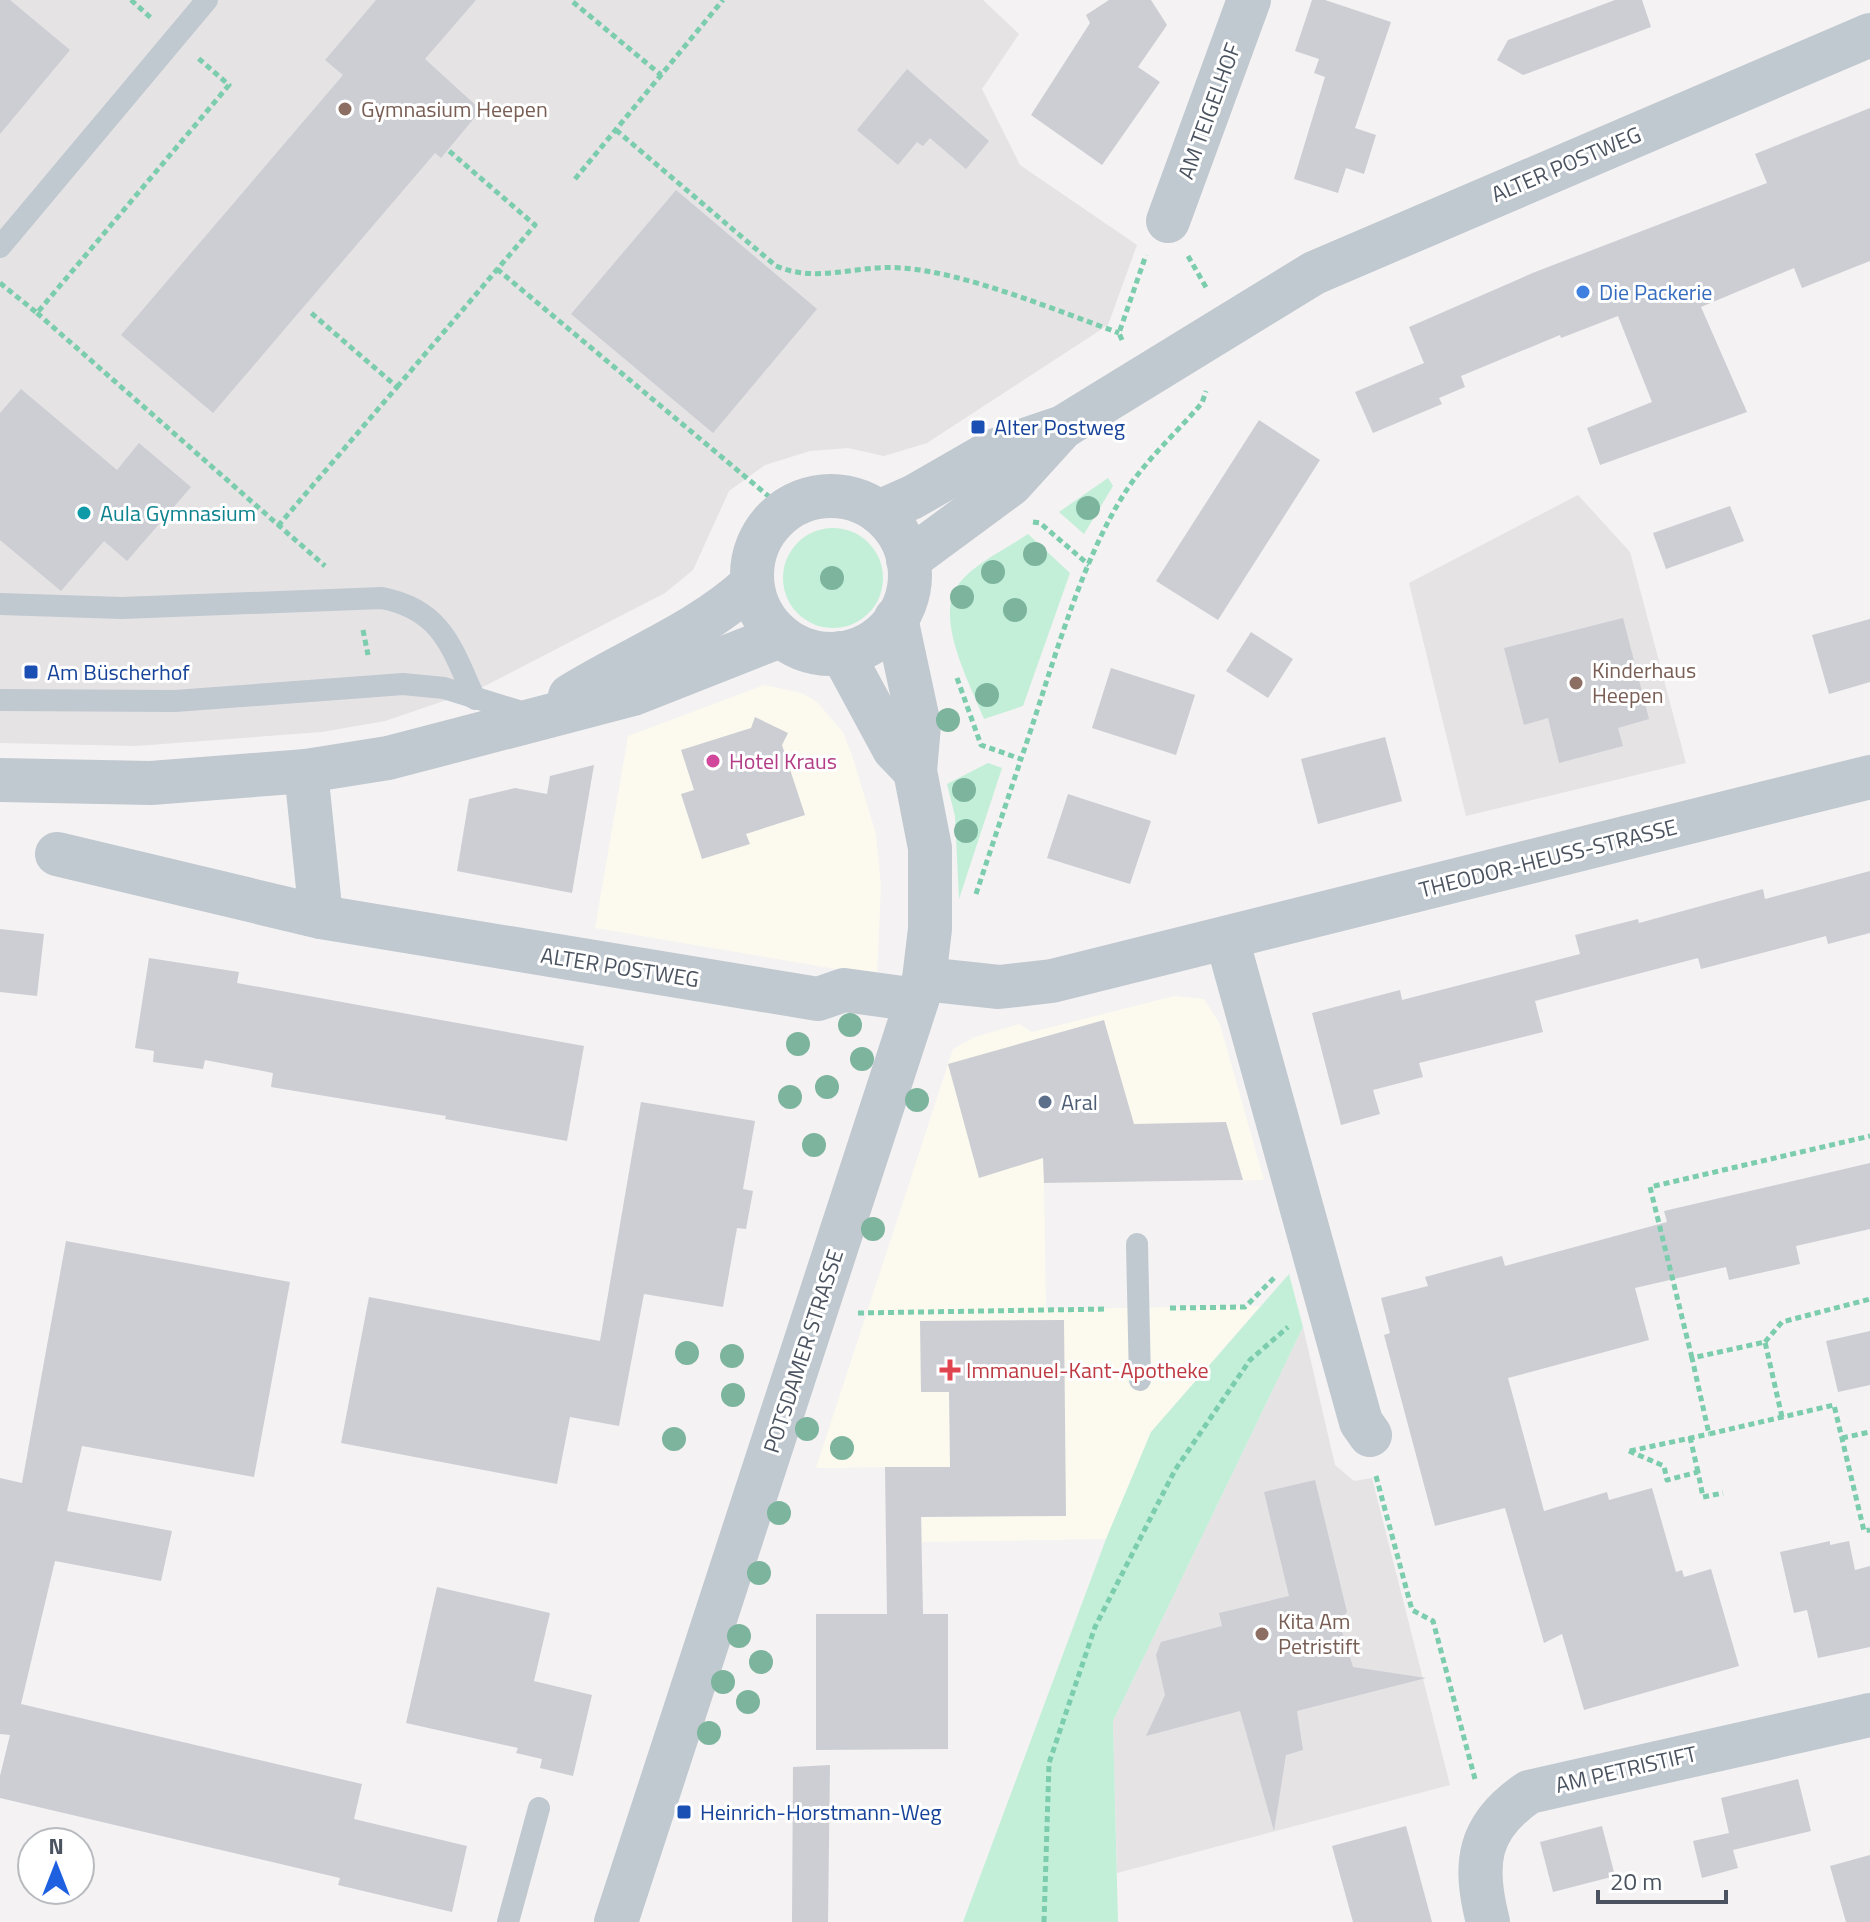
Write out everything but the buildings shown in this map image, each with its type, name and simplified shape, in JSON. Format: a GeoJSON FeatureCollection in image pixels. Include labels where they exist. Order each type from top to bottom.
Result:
{"type":"FeatureCollection","features":[{"type":"Feature","properties":{"kind":"street","name":"AM TEIGELHOF"},"geometry":{"type":"LineString","coordinates":[[1168,221],[1249,0]]}},
{"type":"Feature","properties":{"kind":"street","name":"ALTER POSTWEG"},"geometry":{"type":"LineString","coordinates":[[908,560],[1011,484],[1063,427],[1142,375],[1314,273],[1870,35]]}},
{"type":"Feature","properties":{"kind":"street","name":"ALTER POSTWEG"},"geometry":{"type":"LineString","coordinates":[[879,512],[913,497],[993,451],[1063,427]]}},
{"type":"Feature","properties":{"kind":"street"},"geometry":{"type":"LineString","coordinates":[[823,496],[844,497],[879,512],[901,538],[908,560],[906,598],[896,618],[884,633],[865,646],[842,653],[818,653],[780,636],[766,621],[752,584],[755,551],[766,529],[785,510],[823,496]]}},
{"type":"Feature","properties":{"kind":"street"},"geometry":{"type":"LineString","coordinates":[[537,716],[620,665],[697,628],[752,584]]}},
{"type":"Feature","properties":{"kind":"street","name":"POTSDAMER STRASSE"},"geometry":{"type":"LineString","coordinates":[[616,1922],[920,990],[932,887],[926,819],[915,771],[919,725],[896,618]]}},
{"type":"Feature","properties":{"kind":"street"},"geometry":{"type":"LineString","coordinates":[[0,780],[151,783],[306,771],[443,745],[537,716],[633,694],[780,636]]}},
{"type":"Feature","properties":{"kind":"street","name":"POTSDAMER STRASSE"},"geometry":{"type":"LineString","coordinates":[[842,653],[894,749],[915,771]]}},
{"type":"Feature","properties":{"kind":"street"},"geometry":{"type":"LineString","coordinates":[[306,771],[321,917]]}},
{"type":"Feature","properties":{"kind":"street","name":"THEODOR-HEUSS-STRASSE"},"geometry":{"type":"LineString","coordinates":[[920,990],[1021,986],[1111,968],[1870,777]]}},
{"type":"Feature","properties":{"kind":"street","name":"ALTER POSTWEG"},"geometry":{"type":"LineString","coordinates":[[57,854],[321,917],[818,999],[844,990],[920,990]]}},
{"type":"Feature","properties":{"kind":"street"},"geometry":{"type":"LineString","coordinates":[[1227,939],[1361,1422],[1370,1435]]}},
{"type":"Feature","properties":{"kind":"street","name":"AM PETRISTIFT"},"geometry":{"type":"LineString","coordinates":[[1488,1922],[1480,1890],[1480,1859],[1489,1831],[1506,1808],[1529,1792],[1870,1715]]}},
{"type":"Feature","properties":{"kind":"lane"},"geometry":{"type":"LineString","coordinates":[[0,247],[207,0]]}},
{"type":"Feature","properties":{"kind":"lane"},"geometry":{"type":"LineString","coordinates":[[0,604],[122,608],[357,598],[404,602],[437,623],[475,699]]}},
{"type":"Feature","properties":{"kind":"lane"},"geometry":{"type":"LineString","coordinates":[[0,700],[175,701],[374,684],[428,686],[537,716]]}},
{"type":"Feature","properties":{"kind":"lane"},"geometry":{"type":"LineString","coordinates":[[1137,1244],[1140,1380]]}},
{"type":"Feature","properties":{"kind":"lane"},"geometry":{"type":"LineString","coordinates":[[508,1922],[539,1808]]}},
{"type":"Feature","properties":{"kind":"path"},"geometry":{"type":"LineString","coordinates":[[575,179],[723,0]]}},
{"type":"Feature","properties":{"kind":"path"},"geometry":{"type":"LineString","coordinates":[[573,2],[661,75]]}},
{"type":"Feature","properties":{"kind":"path"},"geometry":{"type":"LineString","coordinates":[[37,313],[229,85],[200,60]]}},
{"type":"Feature","properties":{"kind":"path"},"geometry":{"type":"LineString","coordinates":[[616,130],[784,270],[816,276],[862,268],[903,268],[1014,297],[1119,333],[1142,375]]}},
{"type":"Feature","properties":{"kind":"path"},"geometry":{"type":"LineString","coordinates":[[278,526],[535,225],[448,150]]}},
{"type":"Feature","properties":{"kind":"path"},"geometry":{"type":"LineString","coordinates":[[971,909],[1089,565],[1127,488],[1202,403],[1227,324],[1168,221],[1152,237],[1119,333]]}},
{"type":"Feature","properties":{"kind":"path"},"geometry":{"type":"LineString","coordinates":[[497,269],[785,510]]}},
{"type":"Feature","properties":{"kind":"path"},"geometry":{"type":"LineString","coordinates":[[0,283],[341,580],[357,598],[368,655]]}},
{"type":"Feature","properties":{"kind":"path"},"geometry":{"type":"LineString","coordinates":[[310,312],[397,387]]}},
{"type":"Feature","properties":{"kind":"path"},"geometry":{"type":"LineString","coordinates":[[971,513],[1040,523],[1089,565]]}},
{"type":"Feature","properties":{"kind":"path"},"geometry":{"type":"LineString","coordinates":[[981,745],[1021,759]]}},
{"type":"Feature","properties":{"kind":"path"},"geometry":{"type":"LineString","coordinates":[[1709,1434],[1650,1187],[1870,1136]]}},
{"type":"Feature","properties":{"kind":"path"},"geometry":{"type":"LineString","coordinates":[[856,1313],[1245,1307],[1310,1242]]}},
{"type":"Feature","properties":{"kind":"path"},"geometry":{"type":"LineString","coordinates":[[1692,1358],[1765,1342],[1782,1322],[1870,1299]]}},
{"type":"Feature","properties":{"kind":"path"},"geometry":{"type":"LineString","coordinates":[[1044,1922],[1049,1763],[1095,1627],[1175,1470],[1250,1360],[1280,1332],[1329,1309]]}},
{"type":"Feature","properties":{"kind":"path"},"geometry":{"type":"LineString","coordinates":[[1765,1342],[1782,1417]]}},
{"type":"Feature","properties":{"kind":"path"},"geometry":{"type":"LineString","coordinates":[[1698,1472],[1667,1480],[1664,1466],[1629,1451],[1834,1405],[1864,1531],[1870,1530]]}},
{"type":"Feature","properties":{"kind":"path"},"geometry":{"type":"LineString","coordinates":[[1842,1438],[1870,1432]]}},
{"type":"Feature","properties":{"kind":"path"},"geometry":{"type":"LineString","coordinates":[[1370,1435],[1374,1469],[1412,1610],[1433,1621],[1489,1831]]}},
{"type":"Feature","properties":{"kind":"path"},"geometry":{"type":"LineString","coordinates":[[1690,1437],[1703,1497],[1723,1493]]}},
{"type":"Feature","properties":{"kind":"shaded area"},"geometry":{"type":"Polygon","coordinates":[[[0,0],[983,0],[1019,34],[982,89],[1020,165],[1137,245],[1108,325],[927,443],[884,456],[848,448],[810,451],[765,465],[729,491],[693,570],[665,593],[479,689],[385,721],[322,732],[136,746],[0,743],[0,0]]]}},
{"type":"Feature","properties":{"kind":"shaded area"},"geometry":{"type":"Polygon","coordinates":[[[1578,495],[1630,552],[1686,763],[1466,816],[1409,583],[1578,495]]]}},
{"type":"Feature","properties":{"kind":"shaded area"},"geometry":{"type":"Polygon","coordinates":[[[764,685],[802,693],[817,702],[843,732],[852,755],[876,834],[881,885],[877,976],[595,928],[628,736],[764,685]]]}},
{"type":"Feature","properties":{"kind":"shaded area"},"geometry":{"type":"Polygon","coordinates":[[[1174,996],[1204,999],[1220,1024],[1264,1180],[1044,1183],[1046,1309],[1260,1306],[1151,1432],[1106,1539],[922,1542],[922,1467],[816,1468],[953,1049],[975,1037],[1019,1024],[1032,1032],[1174,996]]]}},
{"type":"Feature","properties":{"kind":"shaded area"},"geometry":{"type":"Polygon","coordinates":[[[1303,1327],[1335,1465],[1354,1481],[1372,1478],[1450,1785],[1117,1873],[1113,1721],[1303,1327]]]}},
{"type":"Feature","properties":{"kind":"green space"},"geometry":{"type":"Polygon","coordinates":[[[1108,478],[1113,486],[1084,534],[1059,512],[1108,478]]]}},
{"type":"Feature","properties":{"kind":"green space"},"geometry":{"type":"Polygon","coordinates":[[[833,528],[852,532],[869,542],[879,559],[883,578],[879,597],[869,614],[852,624],[833,628],[814,624],[797,614],[787,597],[783,578],[787,559],[797,542],[814,532],[833,528]]]}},
{"type":"Feature","properties":{"kind":"green space"},"geometry":{"type":"Polygon","coordinates":[[[1028,534],[1070,573],[1023,706],[984,719],[963,670],[952,633],[952,599],[958,585],[972,570],[1028,534]]]}},
{"type":"Feature","properties":{"kind":"green space"},"geometry":{"type":"Polygon","coordinates":[[[988,763],[1002,768],[959,899],[955,816],[947,784],[988,763]]]}},
{"type":"Feature","properties":{"kind":"green space"},"geometry":{"type":"Polygon","coordinates":[[[1289,1274],[1303,1327],[1113,1721],[1118,1922],[963,1922],[1106,1539],[1151,1432],[1289,1274]]]}},
{"type":"Feature","properties":{"kind":"place","name":"Gymnasium Heepen"},"geometry":{"type":"Point","coordinates":[345,109]}},
{"type":"Feature","properties":{"kind":"place","name":"Die Packerie"},"geometry":{"type":"Point","coordinates":[1583,292]}},
{"type":"Feature","properties":{"kind":"place","name":"Alter Postweg"},"geometry":{"type":"Point","coordinates":[978,427]}},
{"type":"Feature","properties":{"kind":"place","name":"Aula Gymnasium"},"geometry":{"type":"Point","coordinates":[84,513]}},
{"type":"Feature","properties":{"kind":"place","name":"Am Büscherhof"},"geometry":{"type":"Point","coordinates":[31,672]}},
{"type":"Feature","properties":{"kind":"place","name":"Kinderhaus Heepen"},"geometry":{"type":"Point","coordinates":[1576,683]}},
{"type":"Feature","properties":{"kind":"place","name":"Hotel Kraus"},"geometry":{"type":"Point","coordinates":[713,761]}},
{"type":"Feature","properties":{"kind":"place","name":"Aral"},"geometry":{"type":"Point","coordinates":[1045,1102]}},
{"type":"Feature","properties":{"kind":"place","name":"Immanuel-Kant-Apotheke"},"geometry":{"type":"Point","coordinates":[950,1370]}},
{"type":"Feature","properties":{"kind":"place","name":"Kita Am Petristift"},"geometry":{"type":"Point","coordinates":[1262,1634]}},
{"type":"Feature","properties":{"kind":"place","name":"Heinrich-Horstmann-Weg"},"geometry":{"type":"Point","coordinates":[684,1812]}}]}
